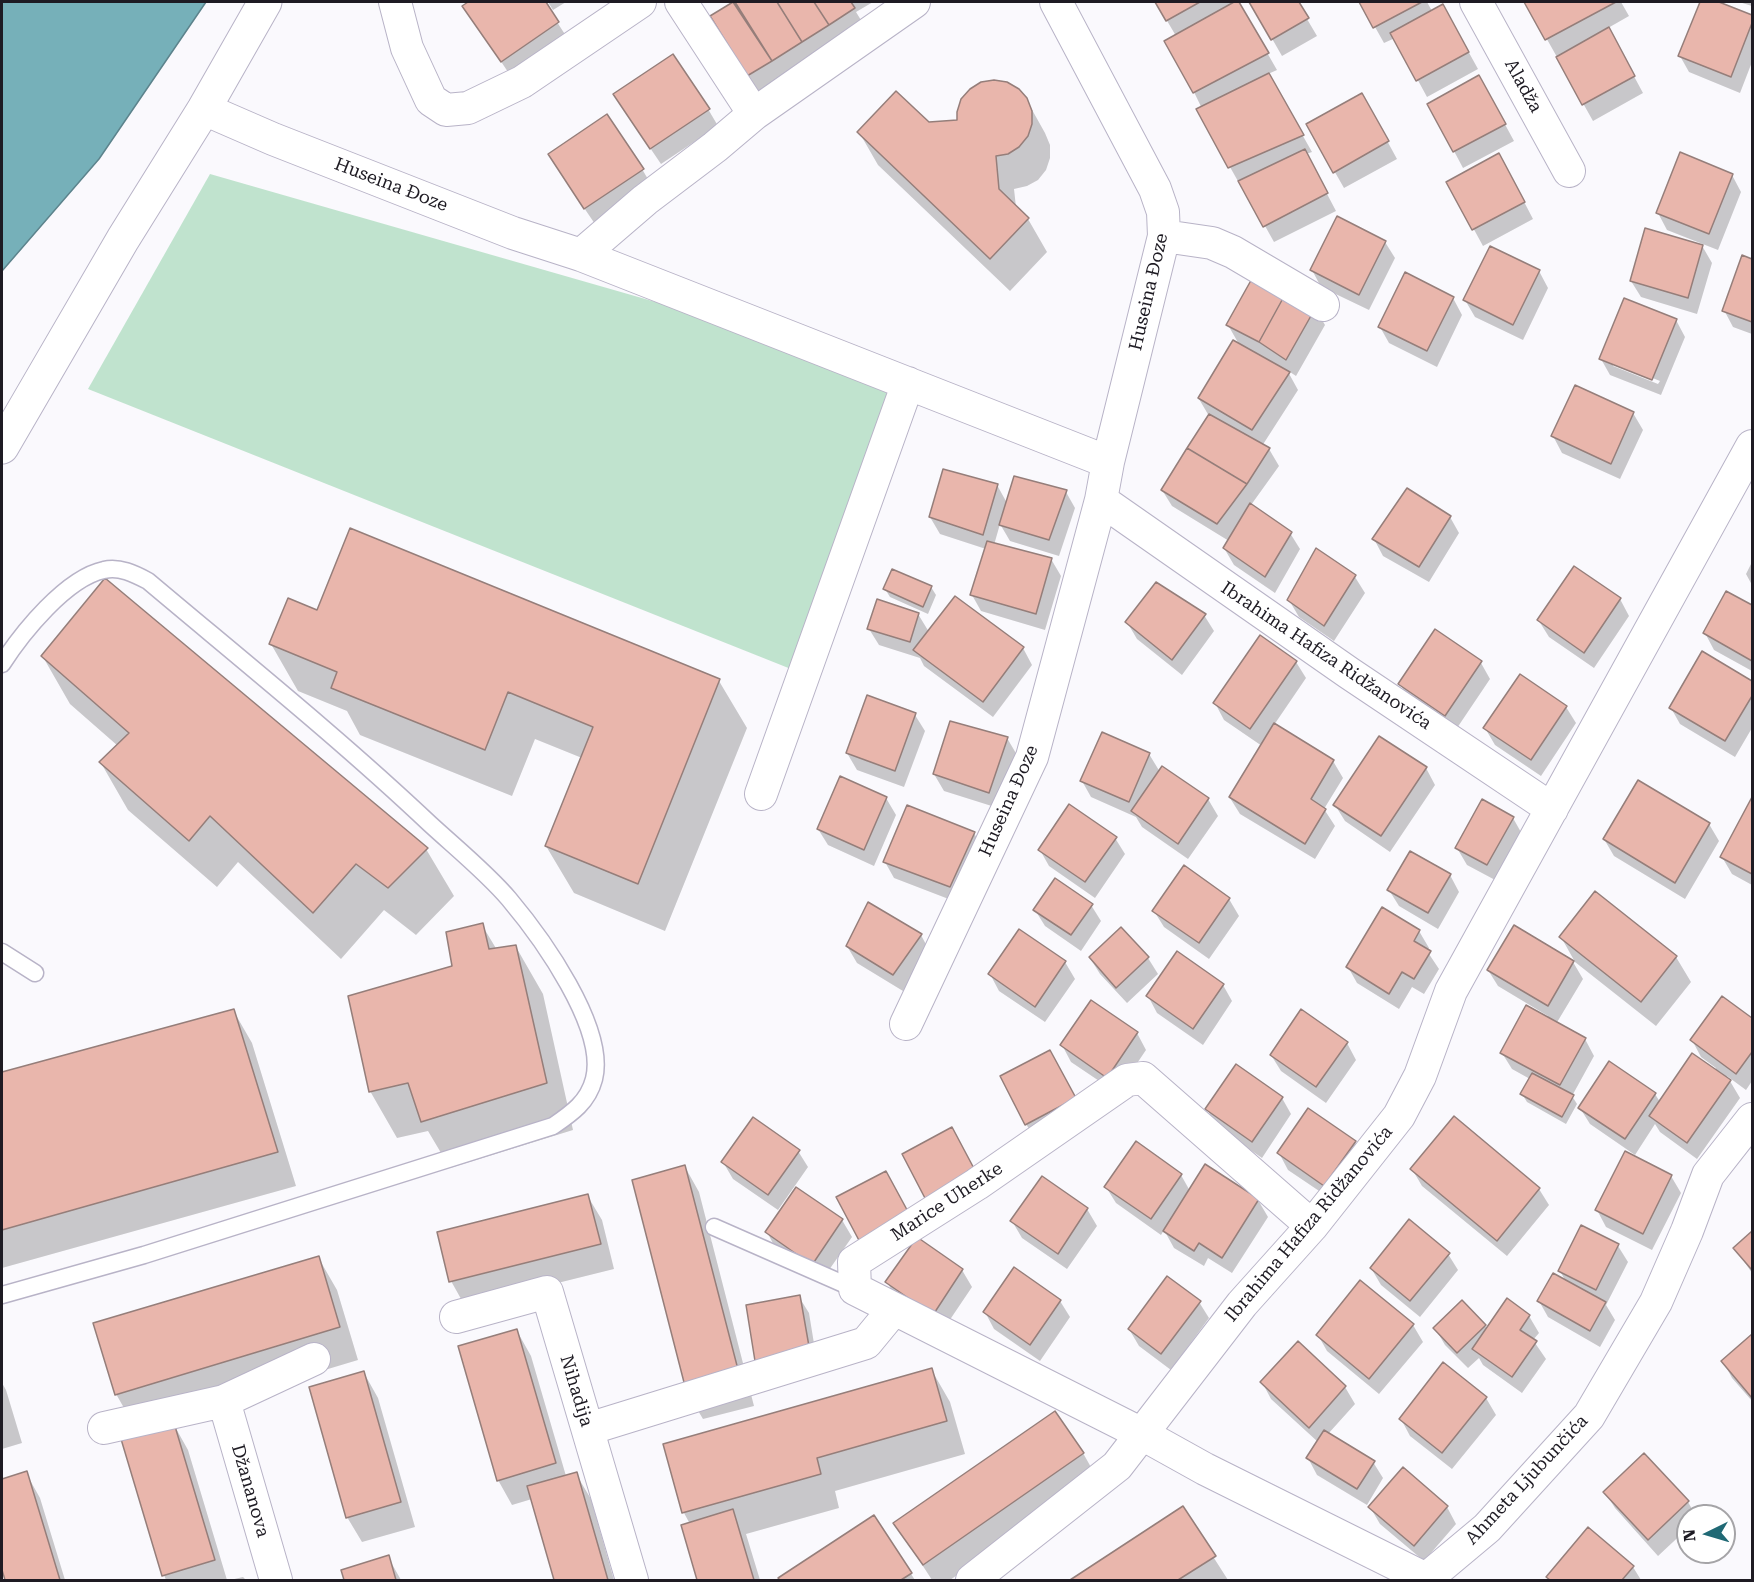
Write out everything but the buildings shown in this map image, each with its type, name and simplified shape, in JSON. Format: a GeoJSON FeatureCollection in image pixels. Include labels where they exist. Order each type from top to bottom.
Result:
{"type":"FeatureCollection","features":[{"type":"Feature","properties":{"kind":"street"},"geometry":{"type":"LineString","coordinates":[[2,447],[123,239],[204,109],[265,2]]}},
{"type":"Feature","properties":{"kind":"street"},"geometry":{"type":"LineString","coordinates":[[394,2],[406,48],[431,100],[446,110],[468,108],[522,82],[640,2]]}},
{"type":"Feature","properties":{"kind":"street"},"geometry":{"type":"LineString","coordinates":[[681,2],[754,114]]}},
{"type":"Feature","properties":{"kind":"street"},"geometry":{"type":"LineString","coordinates":[[581,255],[645,200],[754,114],[914,2]]}},
{"type":"Feature","properties":{"kind":"street","name":"Huseina Đoze"},"geometry":{"type":"LineString","coordinates":[[906,1024],[1032,757],[1101,500],[1108,462],[1164,236],[1163,212],[1155,189],[1056,2]]}},
{"type":"Feature","properties":{"kind":"street","name":"Aladža"},"geometry":{"type":"LineString","coordinates":[[1476,2],[1569,171]]}},
{"type":"Feature","properties":{"kind":"street","name":"Huseina Đoze"},"geometry":{"type":"LineString","coordinates":[[204,109],[273,139],[513,233],[581,255],[1108,462]]}},
{"type":"Feature","properties":{"kind":"street"},"geometry":{"type":"LineString","coordinates":[[1164,236],[1212,243],[1233,252],[1323,305]]}},
{"type":"Feature","properties":{"kind":"street"},"geometry":{"type":"LineString","coordinates":[[761,794],[908,383]]}},
{"type":"Feature","properties":{"kind":"street","name":"Ibrahima Hafiza Ridžanovića"},"geometry":{"type":"LineString","coordinates":[[977,1579],[1117,1466],[1242,1304],[1312,1226],[1399,1116],[1420,1076],[1451,991],[1752,446]]}},
{"type":"Feature","properties":{"kind":"street","name":"Ibrahima Hafiza Ridžanovića"},"geometry":{"type":"LineString","coordinates":[[1101,500],[1349,673],[1552,809]]}},
{"type":"Feature","properties":{"kind":"street","name":"Marice Uherke"},"geometry":{"type":"LineString","coordinates":[[855,1289],[854,1262],[977,1184],[1127,1080],[1143,1078],[1312,1226]]}},
{"type":"Feature","properties":{"kind":"street","name":"Ahmeta Ljubunčića"},"geometry":{"type":"LineString","coordinates":[[1142,1434],[1205,1469],[1427,1580],[1487,1528],[1589,1416],[1656,1302],[1687,1231],[1707,1175],[1752,1119]]}},
{"type":"Feature","properties":{"kind":"street"},"geometry":{"type":"LineString","coordinates":[[855,1289],[1142,1434]]}},
{"type":"Feature","properties":{"kind":"street","name":"Nihadija"},"geometry":{"type":"LineString","coordinates":[[456,1317],[547,1292],[632,1581]]}},
{"type":"Feature","properties":{"kind":"street"},"geometry":{"type":"LineString","coordinates":[[588,1429],[866,1343],[894,1309]]}},
{"type":"Feature","properties":{"kind":"street"},"geometry":{"type":"LineString","coordinates":[[104,1428],[224,1401],[314,1359]]}},
{"type":"Feature","properties":{"kind":"street","name":"Džananova"},"geometry":{"type":"LineString","coordinates":[[224,1401],[276,1581]]}},
{"type":"Feature","properties":{"kind":"lane"},"geometry":{"type":"LineString","coordinates":[[2,664],[20,636],[79,580],[104,569],[130,572],[148,581],[382,778],[508,898],[553,957],[589,1026],[595,1053],[594,1080],[579,1109],[553,1126],[144,1255],[2,1295]]}},
{"type":"Feature","properties":{"kind":"lane"},"geometry":{"type":"LineString","coordinates":[[2,952],[35,973]]}},
{"type":"Feature","properties":{"kind":"lane"},"geometry":{"type":"LineString","coordinates":[[714,1227],[855,1289]]}},
{"type":"Feature","properties":{"kind":"green space"},"geometry":{"type":"Polygon","coordinates":[[[210,174],[896,371],[796,671],[88,389],[210,174]]]}},
{"type":"Feature","properties":{"kind":"water"},"geometry":{"type":"Polygon","coordinates":[[[2,2],[206,2],[99,159],[2,271],[2,2]]]}}]}
